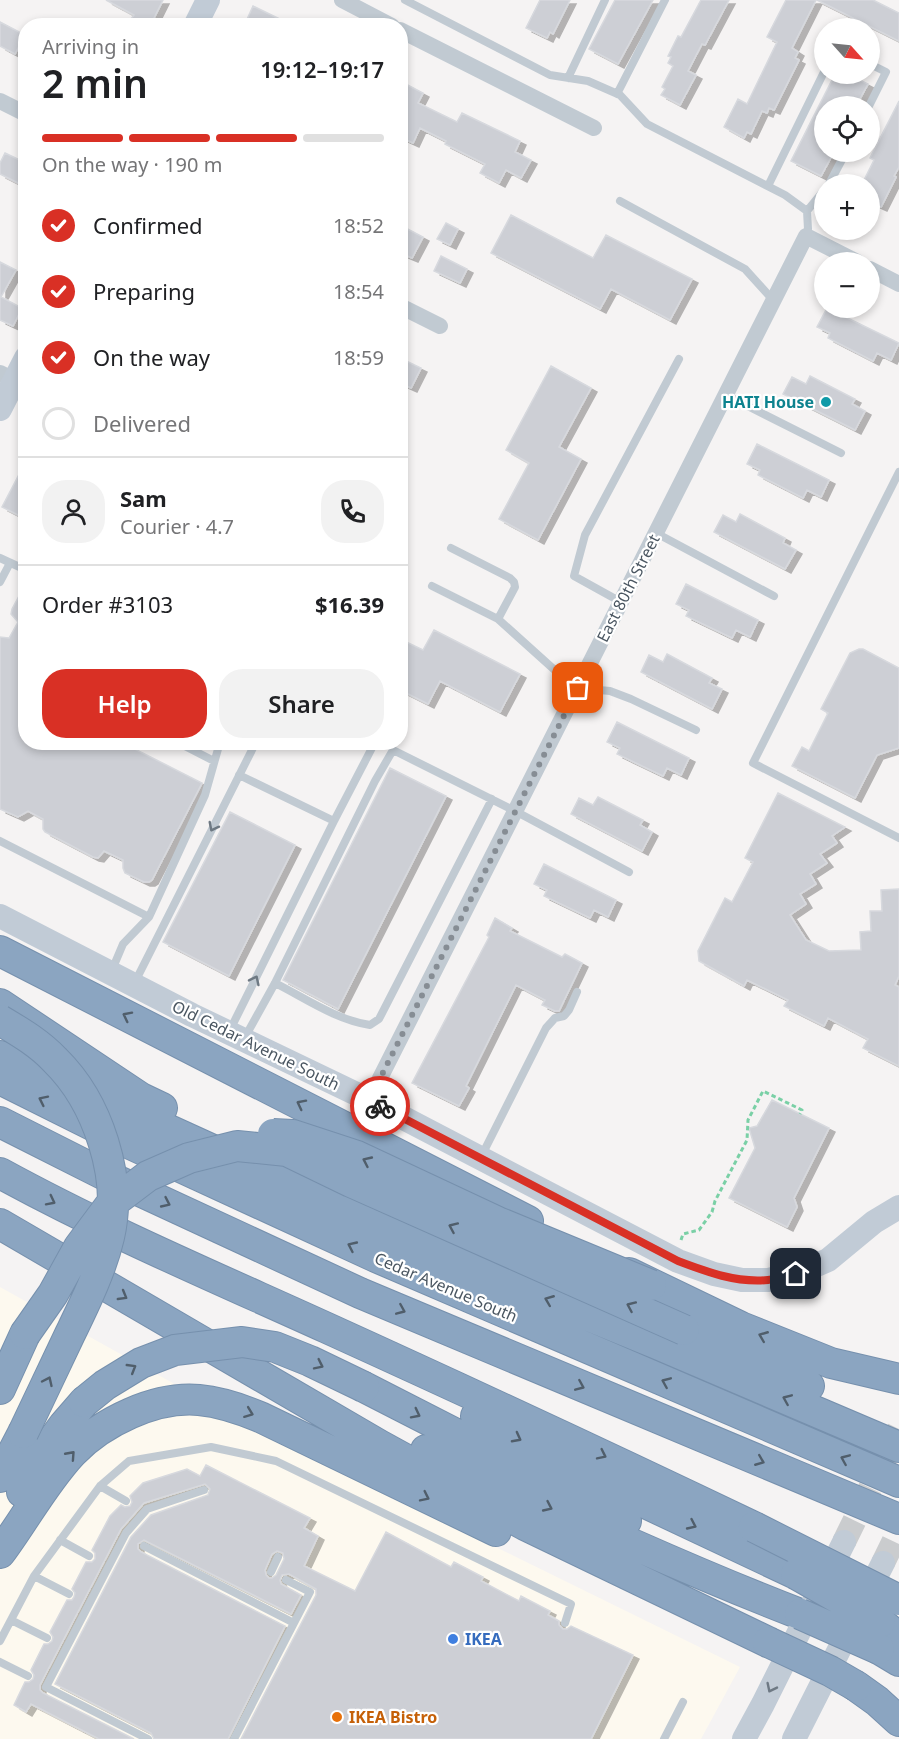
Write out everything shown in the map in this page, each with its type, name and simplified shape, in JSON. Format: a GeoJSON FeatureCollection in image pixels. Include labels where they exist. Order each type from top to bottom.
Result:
{"type":"FeatureCollection","features":[{"type":"Feature","properties":{"kind":"highway"},"geometry":{"type":"LineString","coordinates":[[0,951],[651,1285],[741,1327],[831,1363],[899,1379]]}},
{"type":"Feature","properties":{"kind":"highway"},"geometry":{"type":"LineString","coordinates":[[0,1004],[141,1098],[477,1270]]}},
{"type":"Feature","properties":{"kind":"highway"},"geometry":{"type":"LineString","coordinates":[[0,1020],[31,1038],[57,1061],[92,1112],[108,1161],[112,1185],[112,1212],[102,1260],[83,1306],[0,1477]]}},
{"type":"Feature","properties":{"kind":"highway"},"geometry":{"type":"LineString","coordinates":[[0,1056],[477,1270],[899,1447]]}},
{"type":"Feature","properties":{"kind":"highway","name":"Cedar Avenue South"},"geometry":{"type":"LineString","coordinates":[[0,1079],[124,1141],[376,1257],[899,1482]]}},
{"type":"Feature","properties":{"kind":"highway"},"geometry":{"type":"LineString","coordinates":[[0,1122],[103,1174],[360,1293],[899,1519]]}},
{"type":"Feature","properties":{"kind":"highway"},"geometry":{"type":"LineString","coordinates":[[0,1389],[43,1291],[69,1240],[97,1201],[139,1165],[182,1143],[238,1132],[293,1135],[346,1152],[498,1222],[651,1285]]}},
{"type":"Feature","properties":{"kind":"highway"},"geometry":{"type":"LineString","coordinates":[[25,1334],[53,1294],[80,1247],[111,1204],[148,1176],[189,1158],[237,1146],[287,1151],[351,1182],[899,1428]]}},
{"type":"Feature","properties":{"kind":"highway"},"geometry":{"type":"LineString","coordinates":[[0,1173],[54,1202],[537,1424],[754,1527],[899,1600]]}},
{"type":"Feature","properties":{"kind":"highway"},"geometry":{"type":"LineString","coordinates":[[0,1224],[381,1446],[525,1526],[830,1671],[877,1701],[899,1721]]}},
{"type":"Feature","properties":{"kind":"highway"},"geometry":{"type":"LineString","coordinates":[[244,1291],[585,1475],[796,1574],[839,1597],[891,1645]]}},
{"type":"Feature","properties":{"kind":"highway"},"geometry":{"type":"LineString","coordinates":[[186,1333],[389,1433],[581,1521],[728,1580]]}},
{"type":"Feature","properties":{"kind":"highway"},"geometry":{"type":"LineString","coordinates":[[0,1531],[47,1448],[84,1402],[105,1385],[141,1363],[175,1350],[242,1342],[275,1347],[310,1360],[728,1580],[800,1614],[891,1645]]}},
{"type":"Feature","properties":{"kind":"highway"},"geometry":{"type":"LineString","coordinates":[[0,1553],[53,1476],[92,1435],[117,1419],[143,1408],[175,1401],[199,1400],[242,1410],[260,1417],[516,1541],[633,1591],[762,1639]]}},
{"type":"Feature","properties":{"kind":"street"},"geometry":{"type":"LineString","coordinates":[[199,18],[208,0]]}},
{"type":"Feature","properties":{"kind":"street"},"geometry":{"type":"LineString","coordinates":[[342,0],[377,18]]}},
{"type":"Feature","properties":{"kind":"street"},"geometry":{"type":"LineString","coordinates":[[408,34],[594,128]]}},
{"type":"Feature","properties":{"kind":"street"},"geometry":{"type":"LineString","coordinates":[[0,101],[18,110]]}},
{"type":"Feature","properties":{"kind":"street"},"geometry":{"type":"LineString","coordinates":[[806,236],[837,252]]}},
{"type":"Feature","properties":{"kind":"street","name":"East 80th Street"},"geometry":{"type":"LineString","coordinates":[[369,1100],[806,236]]}},
{"type":"Feature","properties":{"kind":"street"},"geometry":{"type":"LineString","coordinates":[[880,274],[899,284]]}},
{"type":"Feature","properties":{"kind":"street"},"geometry":{"type":"LineString","coordinates":[[408,310],[440,326]]}},
{"type":"Feature","properties":{"kind":"street"},"geometry":{"type":"LineString","coordinates":[[0,409],[13,379]]}},
{"type":"Feature","properties":{"kind":"street","name":"Old Cedar Avenue South"},"geometry":{"type":"LineString","coordinates":[[0,916],[134,985],[369,1100],[678,1261],[714,1274],[742,1280],[768,1280],[796,1274],[828,1260],[874,1222],[899,1207]]}},
{"type":"Feature","properties":{"kind":"street"},"geometry":{"type":"LineString","coordinates":[[744,1739],[843,1542]]}},
{"type":"Feature","properties":{"kind":"street"},"geometry":{"type":"LineString","coordinates":[[794,1739],[883,1563]]}},
{"type":"Feature","properties":{"kind":"lane"},"geometry":{"type":"LineString","coordinates":[[405,0],[550,75],[588,81],[620,95],[647,124],[785,195],[807,211]]}},
{"type":"Feature","properties":{"kind":"lane"},"geometry":{"type":"LineString","coordinates":[[568,78],[605,0]]}},
{"type":"Feature","properties":{"kind":"lane"},"geometry":{"type":"LineString","coordinates":[[617,94],[665,0]]}},
{"type":"Feature","properties":{"kind":"lane"},"geometry":{"type":"LineString","coordinates":[[880,69],[886,72],[880,84]]}},
{"type":"Feature","properties":{"kind":"lane"},"geometry":{"type":"LineString","coordinates":[[768,186],[818,84]]}},
{"type":"Feature","properties":{"kind":"lane"},"geometry":{"type":"LineString","coordinates":[[620,201],[745,269],[774,301]]}},
{"type":"Feature","properties":{"kind":"lane"},"geometry":{"type":"LineString","coordinates":[[806,236],[807,211],[814,202]]}},
{"type":"Feature","properties":{"kind":"lane"},"geometry":{"type":"LineString","coordinates":[[621,602],[574,576],[585,535],[679,359]]}},
{"type":"Feature","properties":{"kind":"lane"},"geometry":{"type":"LineString","coordinates":[[726,395],[841,453]]}},
{"type":"Feature","properties":{"kind":"lane"},"geometry":{"type":"LineString","coordinates":[[899,472],[753,763],[899,838]]}},
{"type":"Feature","properties":{"kind":"lane"},"geometry":{"type":"LineString","coordinates":[[656,533],[774,596]]}},
{"type":"Feature","properties":{"kind":"lane"},"geometry":{"type":"LineString","coordinates":[[451,548],[514,582],[514,587],[498,619]]}},
{"type":"Feature","properties":{"kind":"lane"},"geometry":{"type":"LineString","coordinates":[[0,558],[18,566]]}},
{"type":"Feature","properties":{"kind":"lane"},"geometry":{"type":"LineString","coordinates":[[0,582],[10,563]]}},
{"type":"Feature","properties":{"kind":"lane"},"geometry":{"type":"LineString","coordinates":[[432,586],[498,619],[578,688],[610,691],[696,730]]}},
{"type":"Feature","properties":{"kind":"lane"},"geometry":{"type":"LineString","coordinates":[[193,750],[214,761]]}},
{"type":"Feature","properties":{"kind":"lane"},"geometry":{"type":"LineString","coordinates":[[110,973],[123,944],[149,917],[205,795],[217,750]]}},
{"type":"Feature","properties":{"kind":"lane"},"geometry":{"type":"LineString","coordinates":[[134,985],[252,750]]}},
{"type":"Feature","properties":{"kind":"lane"},"geometry":{"type":"LineString","coordinates":[[237,1036],[334,821],[371,750]]}},
{"type":"Feature","properties":{"kind":"lane"},"geometry":{"type":"LineString","coordinates":[[237,1036],[275,983],[375,781],[393,750],[492,799],[629,872]]}},
{"type":"Feature","properties":{"kind":"lane"},"geometry":{"type":"LineString","coordinates":[[239,775],[334,821]]}},
{"type":"Feature","properties":{"kind":"lane"},"geometry":{"type":"LineString","coordinates":[[275,983],[360,1024],[370,1025],[379,1019],[492,799]]}},
{"type":"Feature","properties":{"kind":"lane"},"geometry":{"type":"LineString","coordinates":[[0,841],[149,917]]}},
{"type":"Feature","properties":{"kind":"lane"},"geometry":{"type":"LineString","coordinates":[[480,1158],[546,1028],[555,1018],[564,1016],[577,992]]}},
{"type":"Feature","properties":{"kind":"lane"},"geometry":{"type":"LineString","coordinates":[[0,1641],[34,1576],[100,1486],[129,1461],[212,1447],[276,1461],[571,1604],[565,1623]]}},
{"type":"Feature","properties":{"kind":"lane"},"geometry":{"type":"LineString","coordinates":[[100,1486],[126,1501]]}},
{"type":"Feature","properties":{"kind":"lane"},"geometry":{"type":"LineString","coordinates":[[148,1739],[46,1687],[126,1533],[147,1509],[204,1490]]}},
{"type":"Feature","properties":{"kind":"lane"},"geometry":{"type":"LineString","coordinates":[[60,1540],[89,1556]]}},
{"type":"Feature","properties":{"kind":"lane"},"geometry":{"type":"LineString","coordinates":[[144,1546],[294,1623]]}},
{"type":"Feature","properties":{"kind":"lane"},"geometry":{"type":"LineString","coordinates":[[271,1572],[278,1557]]}},
{"type":"Feature","properties":{"kind":"lane"},"geometry":{"type":"LineString","coordinates":[[34,1576],[69,1594]]}},
{"type":"Feature","properties":{"kind":"lane"},"geometry":{"type":"LineString","coordinates":[[234,1739],[310,1592],[286,1580]]}},
{"type":"Feature","properties":{"kind":"lane"},"geometry":{"type":"LineString","coordinates":[[11,1620],[47,1638]]}},
{"type":"Feature","properties":{"kind":"lane"},"geometry":{"type":"LineString","coordinates":[[0,1662],[28,1676]]}},
{"type":"Feature","properties":{"kind":"lane"},"geometry":{"type":"LineString","coordinates":[[664,1739],[683,1702]]}},
{"type":"Feature","properties":{"kind":"path"},"geometry":{"type":"LineString","coordinates":[[688,1244],[681,1240],[683,1234],[699,1230],[712,1212],[715,1201],[747,1140],[748,1120],[763,1091],[802,1110],[800,1114]]}},
{"type":"Feature","properties":{"kind":"shaded area"},"geometry":{"type":"Polygon","coordinates":[[[0,1287],[250,1426],[740,1667],[701,1739],[0,1739],[0,1287]]]}},
{"type":"Feature","properties":{"kind":"building"},"geometry":{"type":"Polygon","coordinates":[[[106,0],[163,0],[154,18],[132,18],[134,15],[106,0]]]}},
{"type":"Feature","properties":{"kind":"building"},"geometry":{"type":"Polygon","coordinates":[[[540,0],[570,0],[553,34],[550,32],[547,38],[526,28],[540,0]]]}},
{"type":"Feature","properties":{"kind":"building"},"geometry":{"type":"Polygon","coordinates":[[[615,0],[653,0],[618,64],[589,49],[615,0]]]}},
{"type":"Feature","properties":{"kind":"building"},"geometry":{"type":"Polygon","coordinates":[[[701,0],[729,0],[688,71],[696,75],[680,105],[661,95],[665,89],[662,87],[673,66],[668,63],[671,57],[668,56],[701,0]]]}},
{"type":"Feature","properties":{"kind":"building"},"geometry":{"type":"Polygon","coordinates":[[[786,0],[816,0],[792,48],[798,52],[795,58],[799,60],[774,110],[769,108],[767,113],[762,111],[751,134],[747,132],[744,138],[724,127],[738,99],[747,104],[777,42],[767,37],[786,0]]]}},
{"type":"Feature","properties":{"kind":"building"},"geometry":{"type":"Polygon","coordinates":[[[817,0],[873,0],[899,13],[899,41],[880,32],[880,18],[853,18],[817,0]]]}},
{"type":"Feature","properties":{"kind":"building"},"geometry":{"type":"Polygon","coordinates":[[[253,6],[278,18],[248,18],[253,6]]]}},
{"type":"Feature","properties":{"kind":"building"},"geometry":{"type":"Polygon","coordinates":[[[0,22],[18,31],[18,48],[15,54],[0,46],[0,22]]]}},
{"type":"Feature","properties":{"kind":"building"},"geometry":{"type":"Polygon","coordinates":[[[830,84],[868,84],[861,96],[824,96],[830,84]]]}},
{"type":"Feature","properties":{"kind":"building"},"geometry":{"type":"Polygon","coordinates":[[[408,85],[423,93],[418,103],[457,122],[462,113],[520,141],[515,152],[531,160],[521,178],[506,170],[499,183],[480,173],[485,164],[445,144],[446,141],[420,128],[413,143],[408,141],[408,85]]]}},
{"type":"Feature","properties":{"kind":"building"},"geometry":{"type":"Polygon","coordinates":[[[899,101],[899,167],[881,207],[880,174],[867,174],[873,162],[880,162],[880,138],[899,101]]]}},
{"type":"Feature","properties":{"kind":"building"},"geometry":{"type":"Polygon","coordinates":[[[814,116],[814,162],[829,162],[822,174],[817,174],[791,161],[814,116]]]}},
{"type":"Feature","properties":{"kind":"building"},"geometry":{"type":"Polygon","coordinates":[[[5,153],[18,159],[18,183],[0,174],[0,163],[5,153]]]}},
{"type":"Feature","properties":{"kind":"building"},"geometry":{"type":"Polygon","coordinates":[[[511,215],[593,258],[606,235],[692,279],[670,320],[611,289],[600,309],[491,253],[511,215]]]}},
{"type":"Feature","properties":{"kind":"building"},"geometry":{"type":"Polygon","coordinates":[[[446,223],[458,229],[450,245],[437,239],[446,223]]]}},
{"type":"Feature","properties":{"kind":"building"},"geometry":{"type":"Polygon","coordinates":[[[408,229],[423,237],[412,258],[408,256],[408,229]]]}},
{"type":"Feature","properties":{"kind":"building"},"geometry":{"type":"Polygon","coordinates":[[[441,256],[467,269],[460,283],[434,271],[441,256]]]}},
{"type":"Feature","properties":{"kind":"building"},"geometry":{"type":"Polygon","coordinates":[[[0,262],[16,270],[1,297],[18,306],[18,316],[13,326],[0,320],[0,262]]]}},
{"type":"Feature","properties":{"kind":"building"},"geometry":{"type":"Polygon","coordinates":[[[822,318],[848,318],[899,343],[891,360],[877,353],[873,361],[828,338],[830,333],[817,327],[822,318]]]}},
{"type":"Feature","properties":{"kind":"building"},"geometry":{"type":"Polygon","coordinates":[[[408,362],[421,368],[411,388],[408,387],[408,362]]]}},
{"type":"Feature","properties":{"kind":"building"},"geometry":{"type":"Polygon","coordinates":[[[551,366],[591,388],[559,447],[581,459],[538,540],[499,519],[529,463],[506,450],[551,366]]]}},
{"type":"Feature","properties":{"kind":"building","name":"HATI House"},"geometry":{"type":"Polygon","coordinates":[[[810,376],[855,399],[852,404],[865,411],[855,430],[783,394],[792,377],[806,384],[810,376]]]}},
{"type":"Feature","properties":{"kind":"building"},"geometry":{"type":"Polygon","coordinates":[[[757,444],[829,480],[821,497],[807,490],[803,498],[758,475],[760,470],[747,464],[757,444]]]}},
{"type":"Feature","properties":{"kind":"building"},"geometry":{"type":"Polygon","coordinates":[[[18,476],[18,515],[2,507],[18,476]]]}},
{"type":"Feature","properties":{"kind":"building"},"geometry":{"type":"Polygon","coordinates":[[[740,514],[785,538],[783,543],[796,550],[785,569],[714,532],[723,515],[736,522],[740,514]]]}},
{"type":"Feature","properties":{"kind":"building"},"geometry":{"type":"Polygon","coordinates":[[[686,584],[758,620],[750,637],[736,630],[732,638],[686,616],[689,610],[676,604],[686,584]]]}},
{"type":"Feature","properties":{"kind":"building"},"geometry":{"type":"Polygon","coordinates":[[[18,598],[18,622],[11,614],[18,598]]]}},
{"type":"Feature","properties":{"kind":"building"},"geometry":{"type":"Polygon","coordinates":[[[18,622],[18,750],[137,750],[202,783],[149,882],[125,873],[123,860],[104,851],[98,858],[93,857],[45,832],[43,819],[28,811],[18,817],[0,809],[0,637],[9,638],[18,622]]]}},
{"type":"Feature","properties":{"kind":"building"},"geometry":{"type":"Polygon","coordinates":[[[434,630],[520,674],[500,712],[440,681],[428,704],[408,694],[408,643],[423,650],[434,630]]]}},
{"type":"Feature","properties":{"kind":"building"},"geometry":{"type":"Polygon","coordinates":[[[859,649],[899,668],[899,748],[877,755],[855,798],[792,766],[802,747],[809,751],[828,713],[821,709],[850,653],[859,649]]]}},
{"type":"Feature","properties":{"kind":"building"},"geometry":{"type":"Polygon","coordinates":[[[667,654],[712,678],[709,683],[722,689],[712,709],[641,672],[649,655],[663,662],[667,654]]]}},
{"type":"Feature","properties":{"kind":"building"},"geometry":{"type":"Polygon","coordinates":[[[617,722],[689,758],[681,775],[667,768],[663,776],[617,754],[620,748],[607,742],[617,722]]]}},
{"type":"Feature","properties":{"kind":"building"},"geometry":{"type":"Polygon","coordinates":[[[390,768],[446,796],[338,1009],[283,980],[390,768]]]}},
{"type":"Feature","properties":{"kind":"building"},"geometry":{"type":"Polygon","coordinates":[[[778,793],[845,827],[832,836],[837,843],[820,854],[827,863],[810,874],[816,884],[800,894],[806,904],[790,915],[806,940],[829,951],[861,950],[860,932],[871,931],[870,911],[882,911],[881,890],[899,889],[899,976],[895,985],[899,987],[899,1066],[863,1048],[868,1039],[828,1018],[824,1026],[784,1006],[788,1000],[747,980],[744,986],[699,961],[698,951],[725,898],[732,902],[753,862],[745,858],[778,793]]]}},
{"type":"Feature","properties":{"kind":"building"},"geometry":{"type":"Polygon","coordinates":[[[598,797],[643,820],[640,825],[652,832],[642,851],[571,814],[579,798],[593,805],[598,797]]]}},
{"type":"Feature","properties":{"kind":"building"},"geometry":{"type":"Polygon","coordinates":[[[230,812],[295,845],[229,976],[163,942],[230,812]]]}},
{"type":"Feature","properties":{"kind":"building"},"geometry":{"type":"Polygon","coordinates":[[[544,864],[616,900],[608,917],[594,910],[590,918],[544,896],[547,890],[534,884],[544,864]]]}},
{"type":"Feature","properties":{"kind":"building"},"geometry":{"type":"Polygon","coordinates":[[[495,918],[512,928],[510,931],[562,957],[565,954],[582,963],[559,1011],[542,1005],[545,1000],[516,985],[466,1086],[469,1088],[459,1106],[412,1083],[489,937],[487,935],[495,918]]]}},
{"type":"Feature","properties":{"kind":"building"},"geometry":{"type":"Polygon","coordinates":[[[772,1100],[829,1128],[794,1198],[797,1207],[787,1227],[729,1198],[755,1148],[749,1128],[757,1126],[772,1100]]]}},
{"type":"Feature","properties":{"kind":"building"},"geometry":{"type":"Polygon","coordinates":[[[206,1465],[310,1518],[304,1528],[318,1536],[304,1566],[355,1591],[386,1532],[451,1567],[454,1562],[483,1577],[481,1581],[519,1601],[521,1596],[550,1611],[548,1615],[559,1621],[563,1629],[571,1626],[633,1655],[591,1739],[241,1739],[316,1595],[316,1589],[289,1574],[282,1575],[281,1584],[301,1595],[291,1614],[144,1540],[138,1544],[141,1552],[285,1626],[228,1739],[154,1739],[151,1733],[55,1684],[131,1537],[151,1515],[208,1495],[210,1489],[205,1484],[144,1503],[121,1529],[40,1685],[43,1693],[134,1739],[99,1739],[31,1704],[26,1712],[14,1705],[25,1682],[33,1679],[34,1675],[31,1670],[44,1644],[52,1641],[53,1637],[50,1632],[67,1600],[72,1600],[74,1597],[75,1593],[72,1589],[86,1562],[92,1562],[95,1559],[95,1553],[92,1550],[110,1516],[121,1505],[130,1506],[132,1502],[130,1496],[143,1483],[187,1469],[200,1476],[206,1465]],[[277,1551],[272,1554],[265,1570],[269,1578],[276,1575],[284,1559],[283,1553],[277,1551]]]}},
{"type":"Feature","properties":{"kind":"tunnel"},"geometry":{"type":"LineString","coordinates":[[844,1542],[899,1429]]}},
{"type":"Feature","properties":{"kind":"tunnel"},"geometry":{"type":"LineString","coordinates":[[883,1563],[899,1530]]}},
{"type":"Feature","properties":{"kind":"way so far"},"geometry":{"type":"LineString","coordinates":[[380,1106],[369,1100],[578,688]]}},
{"type":"Feature","properties":{"kind":"place","name":"HATI House"},"geometry":{"type":"Point","coordinates":[826,402]}},
{"type":"Feature","properties":{"kind":"place","name":"IKEA"},"geometry":{"type":"Point","coordinates":[453,1639]}},
{"type":"Feature","properties":{"kind":"place","name":"IKEA Bistro"},"geometry":{"type":"Point","coordinates":[337,1717]}},
{"type":"Feature","properties":{"kind":"route"},"geometry":{"type":"LineString","coordinates":[[380,1106],[678,1261],[714,1274],[742,1280],[768,1280],[796,1274]]}}]}
